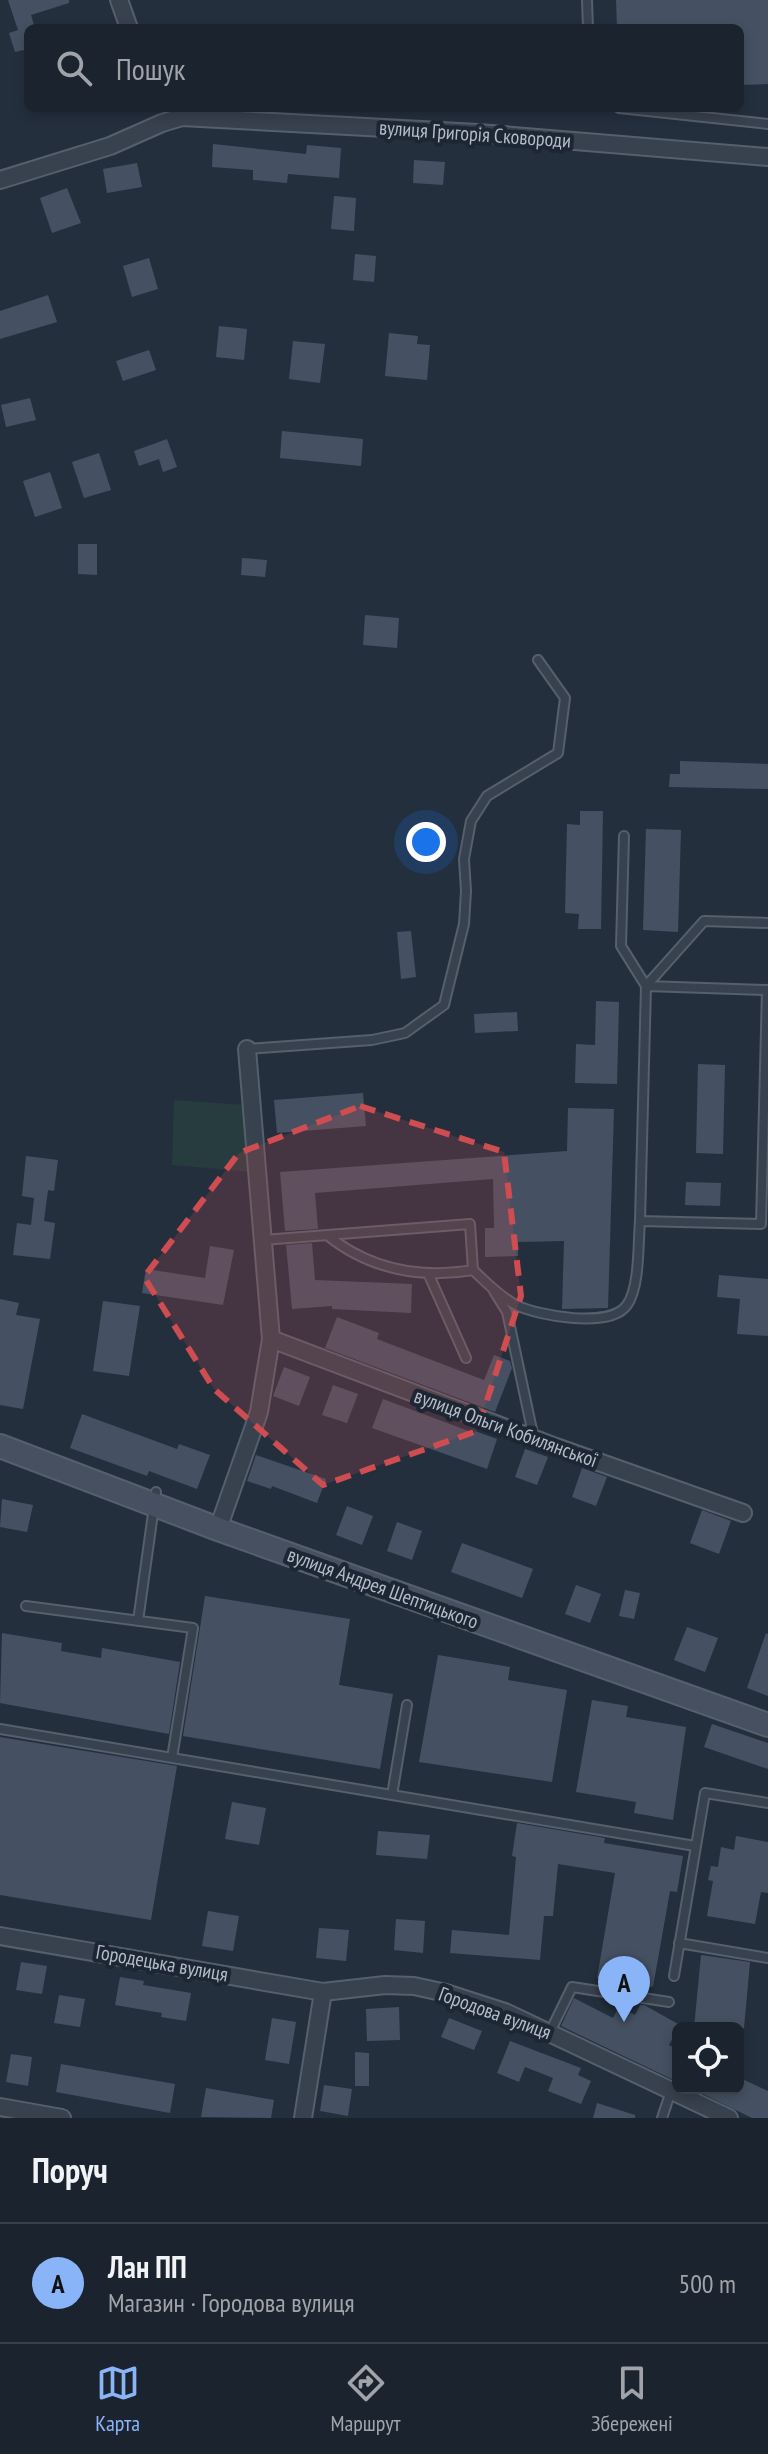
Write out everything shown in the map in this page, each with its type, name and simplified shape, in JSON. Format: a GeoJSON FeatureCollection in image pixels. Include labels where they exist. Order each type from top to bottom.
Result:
{"type":"FeatureCollection","features":[{"type":"Feature","properties":{"kind":"main road","name":"вулиця Андрея Шептицького"},"geometry":{"type":"LineString","coordinates":[[0,1446],[155,1498],[218,1529],[768,1725]]}},
{"type":"Feature","properties":{"kind":"street"},"geometry":{"type":"LineString","coordinates":[[119,0],[128,24]]}},
{"type":"Feature","properties":{"kind":"street","name":"вулиця Григорія Сковороди"},"geometry":{"type":"LineString","coordinates":[[0,180],[110,146],[159,115],[478,133],[768,157]]}},
{"type":"Feature","properties":{"kind":"street"},"geometry":{"type":"LineString","coordinates":[[218,1529],[259,1412],[271,1339],[247,1049]]}},
{"type":"Feature","properties":{"kind":"street","name":"вулиця Ольги Кобилянської"},"geometry":{"type":"LineString","coordinates":[[271,1339],[535,1439],[743,1513]]}},
{"type":"Feature","properties":{"kind":"street","name":"Городецька вулиця"},"geometry":{"type":"LineString","coordinates":[[0,1936],[323,1992]]}},
{"type":"Feature","properties":{"kind":"street","name":"Городова вулиця"},"geometry":{"type":"LineString","coordinates":[[323,1992],[385,1985],[414,1986],[446,1993],[505,2012],[729,2118]]}},
{"type":"Feature","properties":{"kind":"street"},"geometry":{"type":"LineString","coordinates":[[303,2118],[323,1992]]}},
{"type":"Feature","properties":{"kind":"street"},"geometry":{"type":"LineString","coordinates":[[0,2107],[62,2118]]}},
{"type":"Feature","properties":{"kind":"lane"},"geometry":{"type":"LineString","coordinates":[[587,0],[588,24]]}},
{"type":"Feature","properties":{"kind":"lane"},"geometry":{"type":"LineString","coordinates":[[656,112],[768,124]]}},
{"type":"Feature","properties":{"kind":"lane"},"geometry":{"type":"LineString","coordinates":[[247,1049],[372,1040],[405,1033],[444,1005],[464,924],[464,859],[471,821],[487,796],[558,753],[565,698],[538,660]]}},
{"type":"Feature","properties":{"kind":"lane"},"geometry":{"type":"LineString","coordinates":[[262,1240],[470,1224],[473,1270],[514,1304],[542,1315],[610,1317],[626,1307],[634,1290],[640,1221],[646,986],[621,946],[624,836]]}},
{"type":"Feature","properties":{"kind":"lane"},"geometry":{"type":"LineString","coordinates":[[646,986],[704,921],[768,923]]}},
{"type":"Feature","properties":{"kind":"lane"},"geometry":{"type":"LineString","coordinates":[[640,1221],[761,1224],[765,1209],[768,990],[646,986]]}},
{"type":"Feature","properties":{"kind":"lane"},"geometry":{"type":"LineString","coordinates":[[326,1235],[345,1250],[373,1264],[428,1273],[473,1270]]}},
{"type":"Feature","properties":{"kind":"lane"},"geometry":{"type":"LineString","coordinates":[[428,1273],[466,1358]]}},
{"type":"Feature","properties":{"kind":"lane"},"geometry":{"type":"LineString","coordinates":[[491,1287],[507,1312],[535,1439]]}},
{"type":"Feature","properties":{"kind":"lane"},"geometry":{"type":"LineString","coordinates":[[138,1621],[155,1498]]}},
{"type":"Feature","properties":{"kind":"lane"},"geometry":{"type":"LineString","coordinates":[[26,1606],[193,1628],[172,1758]]}},
{"type":"Feature","properties":{"kind":"lane"},"geometry":{"type":"LineString","coordinates":[[392,1795],[407,1705]]}},
{"type":"Feature","properties":{"kind":"lane"},"geometry":{"type":"LineString","coordinates":[[0,1729],[695,1846]]}},
{"type":"Feature","properties":{"kind":"lane"},"geometry":{"type":"LineString","coordinates":[[674,1976],[705,1793],[768,1803]]}},
{"type":"Feature","properties":{"kind":"lane"},"geometry":{"type":"LineString","coordinates":[[679,1943],[768,1958]]}},
{"type":"Feature","properties":{"kind":"lane"},"geometry":{"type":"LineString","coordinates":[[550,2032],[572,1987],[669,2002]]}},
{"type":"Feature","properties":{"kind":"lane"},"geometry":{"type":"LineString","coordinates":[[662,2118],[671,2090]]}},
{"type":"Feature","properties":{"kind":"highlighted area"},"geometry":{"type":"Polygon","coordinates":[[[360,1106],[504,1152],[521,1296],[477,1431],[323,1485],[214,1389],[144,1277],[239,1153],[360,1106]]]}},
{"type":"Feature","properties":{"kind":"green space"},"geometry":{"type":"Polygon","coordinates":[[[174,1100],[246,1105],[252,1172],[172,1165],[174,1100]]]}},
{"type":"Feature","properties":{"kind":"building"},"geometry":{"type":"Polygon","coordinates":[[[8,0],[69,0],[69,3],[31,15],[34,24],[24,24],[24,50],[15,52],[9,33],[18,30],[8,0]]]}},
{"type":"Feature","properties":{"kind":"building"},"geometry":{"type":"Polygon","coordinates":[[[616,0],[768,0],[768,84],[744,85],[744,24],[617,24],[616,0]]]}},
{"type":"Feature","properties":{"kind":"building"},"geometry":{"type":"Polygon","coordinates":[[[213,144],[306,154],[307,145],[341,148],[339,178],[288,174],[287,183],[253,180],[253,170],[212,167],[213,144]]]}},
{"type":"Feature","properties":{"kind":"building"},"geometry":{"type":"Polygon","coordinates":[[[414,160],[445,162],[443,185],[413,183],[414,160]]]}},
{"type":"Feature","properties":{"kind":"building"},"geometry":{"type":"Polygon","coordinates":[[[137,163],[142,187],[107,193],[103,169],[137,163]]]}},
{"type":"Feature","properties":{"kind":"building"},"geometry":{"type":"Polygon","coordinates":[[[67,188],[81,223],[52,233],[40,198],[67,188]]]}},
{"type":"Feature","properties":{"kind":"building"},"geometry":{"type":"Polygon","coordinates":[[[334,196],[356,198],[354,231],[331,229],[334,196]]]}},
{"type":"Feature","properties":{"kind":"building"},"geometry":{"type":"Polygon","coordinates":[[[355,254],[376,256],[374,282],[353,280],[355,254]]]}},
{"type":"Feature","properties":{"kind":"building"},"geometry":{"type":"Polygon","coordinates":[[[149,258],[158,289],[132,297],[123,266],[149,258]]]}},
{"type":"Feature","properties":{"kind":"building"},"geometry":{"type":"Polygon","coordinates":[[[48,295],[57,322],[0,339],[0,311],[48,295]]]}},
{"type":"Feature","properties":{"kind":"building"},"geometry":{"type":"Polygon","coordinates":[[[219,326],[247,329],[244,360],[216,357],[219,326]]]}},
{"type":"Feature","properties":{"kind":"building"},"geometry":{"type":"Polygon","coordinates":[[[389,333],[418,336],[417,344],[430,345],[427,380],[385,376],[389,333]]]}},
{"type":"Feature","properties":{"kind":"building"},"geometry":{"type":"Polygon","coordinates":[[[293,341],[325,344],[320,383],[289,379],[293,341]]]}},
{"type":"Feature","properties":{"kind":"building"},"geometry":{"type":"Polygon","coordinates":[[[149,350],[156,370],[123,381],[116,361],[149,350]]]}},
{"type":"Feature","properties":{"kind":"building"},"geometry":{"type":"Polygon","coordinates":[[[30,398],[36,420],[6,427],[1,405],[30,398]]]}},
{"type":"Feature","properties":{"kind":"building"},"geometry":{"type":"Polygon","coordinates":[[[282,431],[363,439],[361,466],[280,458],[282,431]]]}},
{"type":"Feature","properties":{"kind":"building"},"geometry":{"type":"Polygon","coordinates":[[[167,439],[177,467],[163,472],[159,459],[139,466],[134,451],[167,439]]]}},
{"type":"Feature","properties":{"kind":"building"},"geometry":{"type":"Polygon","coordinates":[[[99,453],[111,490],[84,498],[72,462],[99,453]]]}},
{"type":"Feature","properties":{"kind":"building"},"geometry":{"type":"Polygon","coordinates":[[[50,472],[62,508],[35,517],[23,481],[50,472]]]}},
{"type":"Feature","properties":{"kind":"building"},"geometry":{"type":"Polygon","coordinates":[[[78,544],[97,544],[97,575],[78,574],[78,544]]]}},
{"type":"Feature","properties":{"kind":"building"},"geometry":{"type":"Polygon","coordinates":[[[242,558],[267,560],[265,577],[241,575],[242,558]]]}},
{"type":"Feature","properties":{"kind":"building"},"geometry":{"type":"Polygon","coordinates":[[[365,615],[399,618],[397,648],[363,645],[365,615]]]}},
{"type":"Feature","properties":{"kind":"building"},"geometry":{"type":"Polygon","coordinates":[[[680,761],[768,764],[768,789],[669,787],[670,774],[680,774],[680,761]]]}},
{"type":"Feature","properties":{"kind":"building"},"geometry":{"type":"Polygon","coordinates":[[[580,811],[603,811],[601,929],[578,929],[579,914],[565,913],[567,824],[580,825],[580,811]]]}},
{"type":"Feature","properties":{"kind":"building"},"geometry":{"type":"Polygon","coordinates":[[[646,829],[681,830],[678,932],[643,930],[646,829]]]}},
{"type":"Feature","properties":{"kind":"building"},"geometry":{"type":"Polygon","coordinates":[[[411,931],[416,977],[401,979],[397,932],[411,931]]]}},
{"type":"Feature","properties":{"kind":"building"},"geometry":{"type":"Polygon","coordinates":[[[596,1001],[619,1002],[617,1084],[575,1083],[576,1044],[595,1045],[596,1001]]]}},
{"type":"Feature","properties":{"kind":"building"},"geometry":{"type":"Polygon","coordinates":[[[517,1012],[518,1031],[475,1033],[474,1014],[517,1012]]]}},
{"type":"Feature","properties":{"kind":"building"},"geometry":{"type":"Polygon","coordinates":[[[698,1064],[725,1065],[723,1154],[696,1153],[698,1064]]]}},
{"type":"Feature","properties":{"kind":"building"},"geometry":{"type":"Polygon","coordinates":[[[363,1093],[366,1126],[277,1133],[274,1100],[363,1093]]]}},
{"type":"Feature","properties":{"kind":"building"},"geometry":{"type":"Polygon","coordinates":[[[568,1108],[614,1109],[608,1308],[562,1309],[564,1241],[518,1242],[518,1256],[485,1257],[485,1228],[494,1228],[493,1179],[315,1193],[318,1229],[285,1231],[280,1172],[567,1151],[568,1108]]]}},
{"type":"Feature","properties":{"kind":"building"},"geometry":{"type":"Polygon","coordinates":[[[26,1156],[58,1160],[54,1191],[48,1190],[44,1221],[55,1223],[50,1259],[13,1255],[17,1223],[31,1225],[34,1198],[22,1196],[26,1156]]]}},
{"type":"Feature","properties":{"kind":"building"},"geometry":{"type":"Polygon","coordinates":[[[686,1182],[721,1183],[720,1206],[685,1205],[686,1182]]]}},
{"type":"Feature","properties":{"kind":"building"},"geometry":{"type":"Polygon","coordinates":[[[312,1243],[315,1280],[412,1284],[411,1313],[332,1309],[332,1306],[292,1309],[286,1245],[312,1243]]]}},
{"type":"Feature","properties":{"kind":"building"},"geometry":{"type":"Polygon","coordinates":[[[210,1246],[234,1250],[223,1305],[142,1293],[146,1269],[205,1278],[210,1246]]]}},
{"type":"Feature","properties":{"kind":"building"},"geometry":{"type":"Polygon","coordinates":[[[719,1275],[768,1279],[768,1336],[737,1334],[740,1299],[717,1297],[719,1275]]]}},
{"type":"Feature","properties":{"kind":"building"},"geometry":{"type":"Polygon","coordinates":[[[0,1299],[19,1303],[16,1315],[40,1319],[23,1409],[0,1405],[0,1299]]]}},
{"type":"Feature","properties":{"kind":"building"},"geometry":{"type":"Polygon","coordinates":[[[103,1301],[140,1306],[129,1376],[93,1371],[103,1301]]]}},
{"type":"Feature","properties":{"kind":"building"},"geometry":{"type":"Polygon","coordinates":[[[337,1317],[379,1333],[377,1339],[484,1380],[494,1355],[510,1361],[512,1368],[495,1412],[325,1348],[337,1317]]]}},
{"type":"Feature","properties":{"kind":"building"},"geometry":{"type":"Polygon","coordinates":[[[284,1367],[310,1377],[299,1406],[273,1396],[284,1367]]]}},
{"type":"Feature","properties":{"kind":"building"},"geometry":{"type":"Polygon","coordinates":[[[333,1385],[358,1394],[347,1423],[322,1415],[333,1385]]]}},
{"type":"Feature","properties":{"kind":"building"},"geometry":{"type":"Polygon","coordinates":[[[383,1399],[497,1439],[487,1469],[372,1428],[383,1399]]]}},
{"type":"Feature","properties":{"kind":"building"},"geometry":{"type":"Polygon","coordinates":[[[82,1414],[177,1449],[179,1444],[210,1455],[197,1489],[149,1471],[147,1476],[70,1448],[82,1414]]]}},
{"type":"Feature","properties":{"kind":"building"},"geometry":{"type":"Polygon","coordinates":[[[525,1449],[548,1457],[537,1485],[515,1477],[525,1449]]]}},
{"type":"Feature","properties":{"kind":"building"},"geometry":{"type":"Polygon","coordinates":[[[256,1455],[326,1479],[317,1503],[272,1486],[271,1489],[247,1481],[256,1455]]]}},
{"type":"Feature","properties":{"kind":"building"},"geometry":{"type":"Polygon","coordinates":[[[582,1468],[607,1477],[596,1506],[572,1497],[582,1468]]]}},
{"type":"Feature","properties":{"kind":"building"},"geometry":{"type":"Polygon","coordinates":[[[2,1499],[33,1505],[27,1532],[0,1527],[2,1499]]]}},
{"type":"Feature","properties":{"kind":"building"},"geometry":{"type":"Polygon","coordinates":[[[347,1506],[373,1516],[362,1545],[336,1535],[347,1506]]]}},
{"type":"Feature","properties":{"kind":"building"},"geometry":{"type":"Polygon","coordinates":[[[702,1510],[731,1521],[719,1554],[690,1543],[702,1510]]]}},
{"type":"Feature","properties":{"kind":"building"},"geometry":{"type":"Polygon","coordinates":[[[397,1522],[422,1531],[412,1560],[387,1551],[397,1522]]]}},
{"type":"Feature","properties":{"kind":"building"},"geometry":{"type":"Polygon","coordinates":[[[462,1543],[533,1569],[522,1598],[451,1572],[462,1543]]]}},
{"type":"Feature","properties":{"kind":"building"},"geometry":{"type":"Polygon","coordinates":[[[576,1585],[601,1594],[590,1623],[565,1614],[576,1585]]]}},
{"type":"Feature","properties":{"kind":"building"},"geometry":{"type":"Polygon","coordinates":[[[625,1590],[640,1593],[634,1619],[619,1616],[625,1590]]]}},
{"type":"Feature","properties":{"kind":"building"},"geometry":{"type":"Polygon","coordinates":[[[205,1596],[350,1619],[339,1685],[393,1694],[380,1769],[183,1736],[205,1596]]]}},
{"type":"Feature","properties":{"kind":"building"},"geometry":{"type":"Polygon","coordinates":[[[687,1627],[718,1638],[705,1672],[674,1660],[687,1627]]]}},
{"type":"Feature","properties":{"kind":"building"},"geometry":{"type":"Polygon","coordinates":[[[2,1633],[62,1643],[61,1651],[101,1658],[102,1648],[180,1662],[169,1734],[0,1703],[2,1633]]]}},
{"type":"Feature","properties":{"kind":"building"},"geometry":{"type":"Polygon","coordinates":[[[768,1634],[768,1696],[747,1688],[768,1634]]]}},
{"type":"Feature","properties":{"kind":"building"},"geometry":{"type":"Polygon","coordinates":[[[438,1655],[510,1667],[508,1680],[567,1690],[552,1782],[419,1762],[438,1655]]]}},
{"type":"Feature","properties":{"kind":"building"},"geometry":{"type":"Polygon","coordinates":[[[592,1700],[628,1706],[626,1717],[686,1727],[673,1820],[634,1813],[636,1802],[576,1792],[592,1700]]]}},
{"type":"Feature","properties":{"kind":"building"},"geometry":{"type":"Polygon","coordinates":[[[712,1724],[768,1743],[768,1769],[704,1747],[712,1724]]]}},
{"type":"Feature","properties":{"kind":"building"},"geometry":{"type":"Polygon","coordinates":[[[0,1737],[177,1766],[151,1920],[0,1895],[0,1737]]]}},
{"type":"Feature","properties":{"kind":"building"},"geometry":{"type":"Polygon","coordinates":[[[232,1802],[266,1808],[259,1845],[225,1839],[232,1802]]]}},
{"type":"Feature","properties":{"kind":"building"},"geometry":{"type":"Polygon","coordinates":[[[517,1823],[605,1838],[604,1843],[683,1856],[677,1892],[670,1891],[653,1987],[597,1978],[615,1873],[558,1864],[553,1916],[544,1916],[540,1960],[450,1953],[452,1930],[509,1935],[516,1857],[512,1856],[517,1823]]]}},
{"type":"Feature","properties":{"kind":"building"},"geometry":{"type":"Polygon","coordinates":[[[378,1831],[430,1835],[427,1859],[376,1855],[378,1831]]]}},
{"type":"Feature","properties":{"kind":"building"},"geometry":{"type":"Polygon","coordinates":[[[736,1836],[768,1842],[768,1893],[761,1892],[755,1924],[707,1916],[713,1881],[708,1880],[711,1866],[718,1867],[721,1847],[734,1850],[736,1836]]]}},
{"type":"Feature","properties":{"kind":"building"},"geometry":{"type":"Polygon","coordinates":[[[208,1911],[239,1916],[233,1951],[202,1946],[208,1911]]]}},
{"type":"Feature","properties":{"kind":"building"},"geometry":{"type":"Polygon","coordinates":[[[396,1919],[425,1921],[423,1953],[394,1950],[396,1919]]]}},
{"type":"Feature","properties":{"kind":"building"},"geometry":{"type":"Polygon","coordinates":[[[319,1928],[349,1930],[346,1961],[316,1958],[319,1928]]]}},
{"type":"Feature","properties":{"kind":"building"},"geometry":{"type":"Polygon","coordinates":[[[701,1955],[750,1962],[744,2028],[744,2022],[695,2022],[701,1955]]]}},
{"type":"Feature","properties":{"kind":"building"},"geometry":{"type":"Polygon","coordinates":[[[21,1962],[47,1966],[42,1994],[16,1990],[21,1962]]]}},
{"type":"Feature","properties":{"kind":"building"},"geometry":{"type":"Polygon","coordinates":[[[120,1977],[144,1981],[143,1985],[191,1993],[186,2021],[161,2017],[162,2013],[115,2005],[120,1977]]]}},
{"type":"Feature","properties":{"kind":"building"},"geometry":{"type":"Polygon","coordinates":[[[59,1995],[85,1999],[80,2027],[54,2023],[59,1995]]]}},
{"type":"Feature","properties":{"kind":"building"},"geometry":{"type":"Polygon","coordinates":[[[574,1998],[613,2018],[619,2006],[635,2015],[640,2005],[644,2005],[675,2022],[672,2022],[669,2045],[672,2047],[672,2079],[561,2026],[574,1998]]]}},
{"type":"Feature","properties":{"kind":"building"},"geometry":{"type":"Polygon","coordinates":[[[399,2007],[400,2040],[367,2041],[366,2009],[399,2007]]]}},
{"type":"Feature","properties":{"kind":"building"},"geometry":{"type":"Polygon","coordinates":[[[272,2018],[296,2022],[289,2064],[265,2060],[272,2018]]]}},
{"type":"Feature","properties":{"kind":"building"},"geometry":{"type":"Polygon","coordinates":[[[449,2018],[482,2031],[474,2050],[441,2037],[449,2018]]]}},
{"type":"Feature","properties":{"kind":"building"},"geometry":{"type":"Polygon","coordinates":[[[510,2041],[581,2068],[578,2075],[591,2081],[581,2104],[548,2091],[553,2078],[525,2067],[519,2082],[497,2073],[510,2041]]]}},
{"type":"Feature","properties":{"kind":"building"},"geometry":{"type":"Polygon","coordinates":[[[355,2052],[369,2053],[369,2086],[355,2086],[355,2052]]]}},
{"type":"Feature","properties":{"kind":"building"},"geometry":{"type":"Polygon","coordinates":[[[11,2054],[32,2057],[28,2086],[6,2082],[11,2054]]]}},
{"type":"Feature","properties":{"kind":"building"},"geometry":{"type":"Polygon","coordinates":[[[61,2064],[175,2084],[170,2113],[56,2092],[61,2064]]]}},
{"type":"Feature","properties":{"kind":"building"},"geometry":{"type":"Polygon","coordinates":[[[744,2080],[768,2091],[768,2118],[752,2118],[703,2094],[744,2094],[744,2080]]]}},
{"type":"Feature","properties":{"kind":"building"},"geometry":{"type":"Polygon","coordinates":[[[324,2085],[352,2089],[348,2116],[320,2111],[324,2085]]]}},
{"type":"Feature","properties":{"kind":"building"},"geometry":{"type":"Polygon","coordinates":[[[206,2088],[274,2100],[271,2118],[201,2117],[206,2088]]]}},
{"type":"Feature","properties":{"kind":"building"},"geometry":{"type":"Polygon","coordinates":[[[597,2103],[635,2115],[635,2118],[593,2118],[597,2103]]]}},
{"type":"Feature","properties":{"kind":"place","name":"Лан ПП"},"geometry":{"type":"Point","coordinates":[624,2022]}}]}
